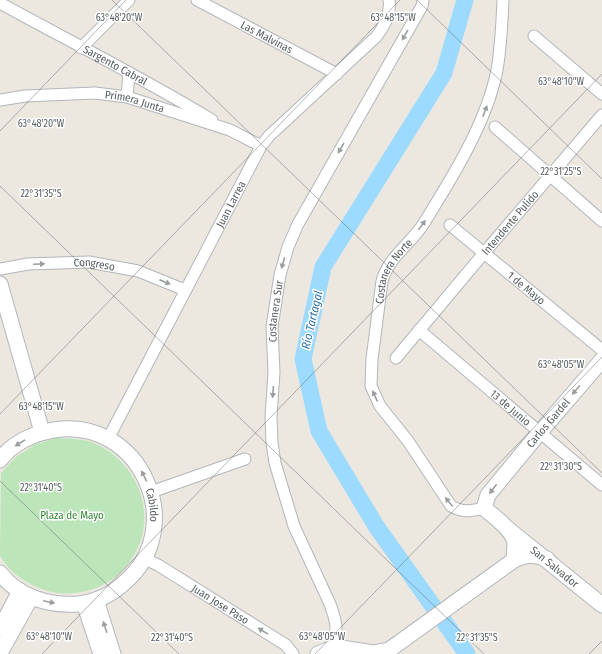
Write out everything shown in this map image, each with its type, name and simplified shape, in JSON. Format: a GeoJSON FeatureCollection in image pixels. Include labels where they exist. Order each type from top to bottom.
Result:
{"type":"FeatureCollection","features":[{"type":"Feature","properties":{"kind":"main road"},"geometry":{"type":"LineString","coordinates":[[0,284],[42,432]]}},
{"type":"Feature","properties":{"kind":"main road","name":"Carlos Gardel"},"geometry":{"type":"LineString","coordinates":[[484,508],[488,495],[494,486],[602,360]]}},
{"type":"Feature","properties":{"kind":"main road","name":"Cabildo"},"geometry":{"type":"LineString","coordinates":[[0,460],[21,441],[42,432],[64,429],[87,431],[108,439],[127,453],[142,471],[151,492],[155,515],[153,537],[145,558],[132,576],[116,591],[90,602],[66,605],[54,604],[26,594],[3,577],[0,573]]}},
{"type":"Feature","properties":{"kind":"main road","name":"San Salvador"},"geometry":{"type":"LineString","coordinates":[[484,508],[602,605]]}},
{"type":"Feature","properties":{"kind":"main road"},"geometry":{"type":"LineString","coordinates":[[507,528],[513,537],[515,544],[514,560]]}},
{"type":"Feature","properties":{"kind":"main road"},"geometry":{"type":"LineString","coordinates":[[318,654],[352,650],[373,653],[388,652],[514,560],[526,555],[547,559]]}},
{"type":"Feature","properties":{"kind":"main road"},"geometry":{"type":"LineString","coordinates":[[0,629],[26,594]]}},
{"type":"Feature","properties":{"kind":"main road"},"geometry":{"type":"LineString","coordinates":[[0,653],[26,594]]}},
{"type":"Feature","properties":{"kind":"main road"},"geometry":{"type":"LineString","coordinates":[[90,602],[101,654]]}},
{"type":"Feature","properties":{"kind":"main road"},"geometry":{"type":"LineString","coordinates":[[90,602],[113,654]]}},
{"type":"Feature","properties":{"kind":"street"},"geometry":{"type":"LineString","coordinates":[[81,48],[129,0]]}},
{"type":"Feature","properties":{"kind":"street","name":"Las Malvinas"},"geometry":{"type":"LineString","coordinates":[[197,0],[337,74]]}},
{"type":"Feature","properties":{"kind":"street","name":"Juan Larrea"},"geometry":{"type":"LineString","coordinates":[[108,439],[261,146],[269,136],[337,74],[382,30],[387,17],[389,0]]}},
{"type":"Feature","properties":{"kind":"street","name":"Costanera Sur"},"geometry":{"type":"LineString","coordinates":[[352,650],[336,626],[330,604],[294,526],[275,463],[271,417],[274,372],[272,327],[280,275],[288,247],[298,224],[422,6],[423,0]]}},
{"type":"Feature","properties":{"kind":"street","name":"Costanera Norte"},"geometry":{"type":"LineString","coordinates":[[484,508],[461,511],[451,506],[408,441],[380,406],[371,386],[372,359],[382,282],[385,271],[423,225],[470,144],[491,96],[497,70],[503,0]]}},
{"type":"Feature","properties":{"kind":"street","name":"Sargento Cabral"},"geometry":{"type":"LineString","coordinates":[[0,3],[81,48],[168,93],[230,130]]}},
{"type":"Feature","properties":{"kind":"street"},"geometry":{"type":"LineString","coordinates":[[534,36],[602,94]]}},
{"type":"Feature","properties":{"kind":"street"},"geometry":{"type":"LineString","coordinates":[[127,97],[129,73]]}},
{"type":"Feature","properties":{"kind":"street","name":"Primera Junta"},"geometry":{"type":"LineString","coordinates":[[0,100],[25,96],[95,94],[127,97],[230,130],[261,146]]}},
{"type":"Feature","properties":{"kind":"street","name":"Intendente Pulido"},"geometry":{"type":"LineString","coordinates":[[396,358],[602,115]]}},
{"type":"Feature","properties":{"kind":"street"},"geometry":{"type":"LineString","coordinates":[[495,127],[602,221]]}},
{"type":"Feature","properties":{"kind":"street","name":"1 de Mayo"},"geometry":{"type":"LineString","coordinates":[[450,225],[602,350]]}},
{"type":"Feature","properties":{"kind":"street","name":"Congreso"},"geometry":{"type":"LineString","coordinates":[[0,269],[28,264],[89,262],[138,271],[185,290]]}},
{"type":"Feature","properties":{"kind":"street","name":"13 de Junio"},"geometry":{"type":"LineString","coordinates":[[419,330],[602,485]]}},
{"type":"Feature","properties":{"kind":"street"},"geometry":{"type":"LineString","coordinates":[[151,492],[245,459]]}},
{"type":"Feature","properties":{"kind":"street","name":"Juan Jose Paso"},"geometry":{"type":"LineString","coordinates":[[145,558],[286,645],[293,654]]}},
{"type":"Feature","properties":{"kind":"green space","name":"Plaza de Mayo"},"geometry":{"type":"Polygon","coordinates":[[[56,438],[79,439],[95,443],[115,456],[128,470],[137,485],[142,501],[144,518],[142,535],[136,552],[118,575],[105,584],[90,590],[74,593],[53,592],[34,586],[9,568],[0,556],[1,473],[16,457],[34,445],[56,438]]]}},
{"type":"Feature","properties":{"kind":"waterway","name":"Río Tartagal"},"geometry":{"type":"LineString","coordinates":[[465,0],[444,73],[323,267],[303,359],[319,431],[376,526],[467,654]]}}]}
